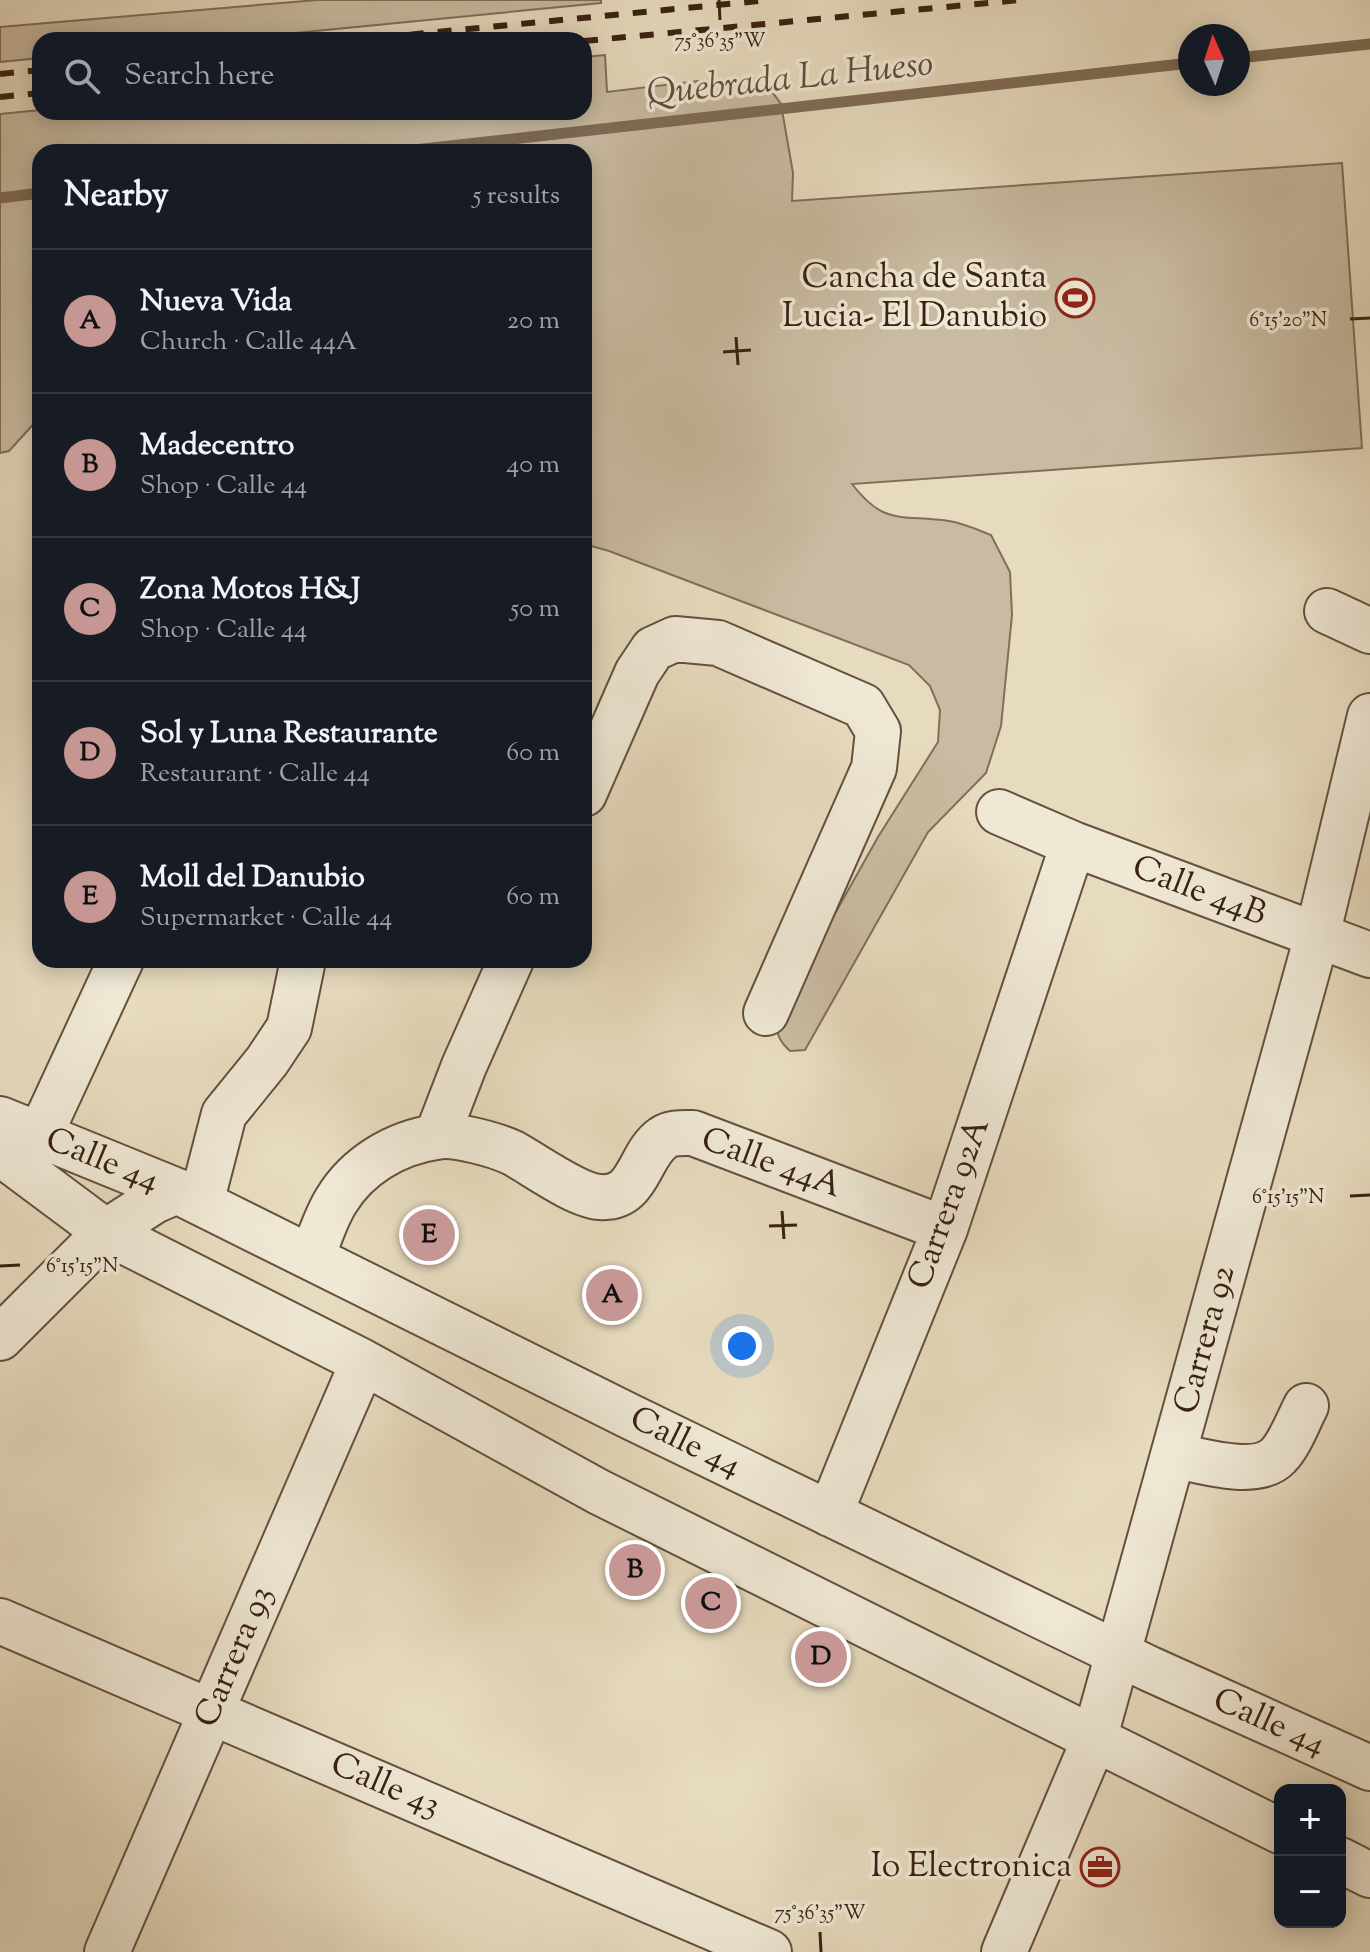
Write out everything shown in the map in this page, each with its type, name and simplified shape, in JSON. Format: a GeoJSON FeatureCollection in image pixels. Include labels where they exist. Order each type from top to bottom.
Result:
{"type":"FeatureCollection","features":[{"type":"Feature","properties":{"kind":"street"},"geometry":{"type":"LineString","coordinates":[[1327,611],[1370,631]]}},
{"type":"Feature","properties":{"kind":"street"},"geometry":{"type":"LineString","coordinates":[[592,776],[637,673],[653,649],[675,639],[718,643],[863,706],[878,731],[874,768],[766,1013]]}},
{"type":"Feature","properties":{"kind":"street","name":"Carrera 92"},"geometry":{"type":"LineString","coordinates":[[1004,1952],[1094,1740],[1120,1654],[1317,936],[1369,726]]}},
{"type":"Feature","properties":{"kind":"street","name":"Calle 44B"},"geometry":{"type":"LineString","coordinates":[[999,812],[1073,844],[1370,955]]}},
{"type":"Feature","properties":{"kind":"street","name":"Carrera 92A"},"geometry":{"type":"LineString","coordinates":[[830,1514],[945,1229],[1073,844]]}},
{"type":"Feature","properties":{"kind":"street"},"geometry":{"type":"LineString","coordinates":[[40,1135],[117,968]]}},
{"type":"Feature","properties":{"kind":"street"},"geometry":{"type":"LineString","coordinates":[[0,1338],[106,1232],[154,1201],[189,1197],[224,1114],[289,1028],[301,968]]}},
{"type":"Feature","properties":{"kind":"street"},"geometry":{"type":"LineString","coordinates":[[437,1136],[507,968]]}},
{"type":"Feature","properties":{"kind":"street","name":"Calle 44"},"geometry":{"type":"LineString","coordinates":[[0,1119],[189,1197],[830,1514],[1120,1654],[1370,1768]]}},
{"type":"Feature","properties":{"kind":"street","name":"Calle 44A"},"geometry":{"type":"LineString","coordinates":[[312,1258],[335,1202],[357,1174],[394,1149],[437,1136],[482,1143],[510,1152],[574,1188],[600,1198],[618,1195],[631,1186],[653,1147],[665,1136],[693,1133],[945,1229]]}},
{"type":"Feature","properties":{"kind":"street","name":"Calle 44"},"geometry":{"type":"LineString","coordinates":[[0,1153],[106,1232],[363,1362],[599,1492],[1274,1828]]}},
{"type":"Feature","properties":{"kind":"street","name":"Carrera 93"},"geometry":{"type":"LineString","coordinates":[[107,1952],[363,1362]]}},
{"type":"Feature","properties":{"kind":"street"},"geometry":{"type":"LineString","coordinates":[[1174,1455],[1236,1466],[1266,1466],[1280,1455],[1306,1406]]}},
{"type":"Feature","properties":{"kind":"street","name":"Calle 43"},"geometry":{"type":"LineString","coordinates":[[0,1621],[769,1952]]}},
{"type":"Feature","properties":{"kind":"street"},"geometry":{"type":"LineString","coordinates":[[1346,1863],[1370,1875]]}},
{"type":"Feature","properties":{"kind":"shaded area"},"geometry":{"type":"Polygon","coordinates":[[[317,0],[601,0],[601,3],[305,32],[32,32],[32,59],[0,62],[0,27],[317,0]]]}},
{"type":"Feature","properties":{"kind":"shaded area"},"geometry":{"type":"Polygon","coordinates":[[[605,55],[607,92],[707,80],[762,78],[781,104],[793,173],[792,201],[1342,163],[1362,448],[852,484],[874,507],[885,513],[954,522],[991,535],[1010,572],[1012,615],[1001,726],[986,773],[928,832],[805,1050],[790,1051],[780,1040],[777,1017],[878,837],[938,742],[940,710],[930,686],[909,665],[592,546],[592,144],[32,144],[32,426],[9,451],[0,453],[0,114],[32,111],[32,120],[592,120],[592,56],[605,55]]]}},
{"type":"Feature","properties":{"kind":"waterway","name":"Quebrada La Hueso"},"geometry":{"type":"LineString","coordinates":[[1250,57],[1370,44]]}},
{"type":"Feature","properties":{"kind":"waterway","name":"Quebrada La Hueso"},"geometry":{"type":"LineString","coordinates":[[467,144],[1178,64]]}},
{"type":"Feature","properties":{"kind":"waterway","name":"Quebrada La Hueso"},"geometry":{"type":"LineString","coordinates":[[0,198],[32,194]]}},
{"type":"Feature","properties":{"kind":"railway"},"geometry":{"type":"LineString","coordinates":[[437,32],[769,0]]}},
{"type":"Feature","properties":{"kind":"railway"},"geometry":{"type":"LineString","coordinates":[[592,40],[1020,0]]}},
{"type":"Feature","properties":{"kind":"railway"},"geometry":{"type":"LineString","coordinates":[[0,74],[32,71]]}},
{"type":"Feature","properties":{"kind":"railway"},"geometry":{"type":"LineString","coordinates":[[0,97],[32,94]]}},
{"type":"Feature","properties":{"kind":"place","name":"Cancha de Santa Lucia- El Danubio"},"geometry":{"type":"Point","coordinates":[1075,298]}},
{"type":"Feature","properties":{"kind":"place","name":"Moll del Danubio"},"geometry":{"type":"Point","coordinates":[429,1235]}},
{"type":"Feature","properties":{"kind":"place","name":"Nueva Vida"},"geometry":{"type":"Point","coordinates":[612,1295]}},
{"type":"Feature","properties":{"kind":"place","name":"Madecentro"},"geometry":{"type":"Point","coordinates":[635,1570]}},
{"type":"Feature","properties":{"kind":"place","name":"Zona Motos H&J"},"geometry":{"type":"Point","coordinates":[711,1603]}},
{"type":"Feature","properties":{"kind":"place","name":"Sol y Luna Restaurante"},"geometry":{"type":"Point","coordinates":[821,1657]}},
{"type":"Feature","properties":{"kind":"place","name":"Io Electronica"},"geometry":{"type":"Point","coordinates":[1100,1867]}}]}
